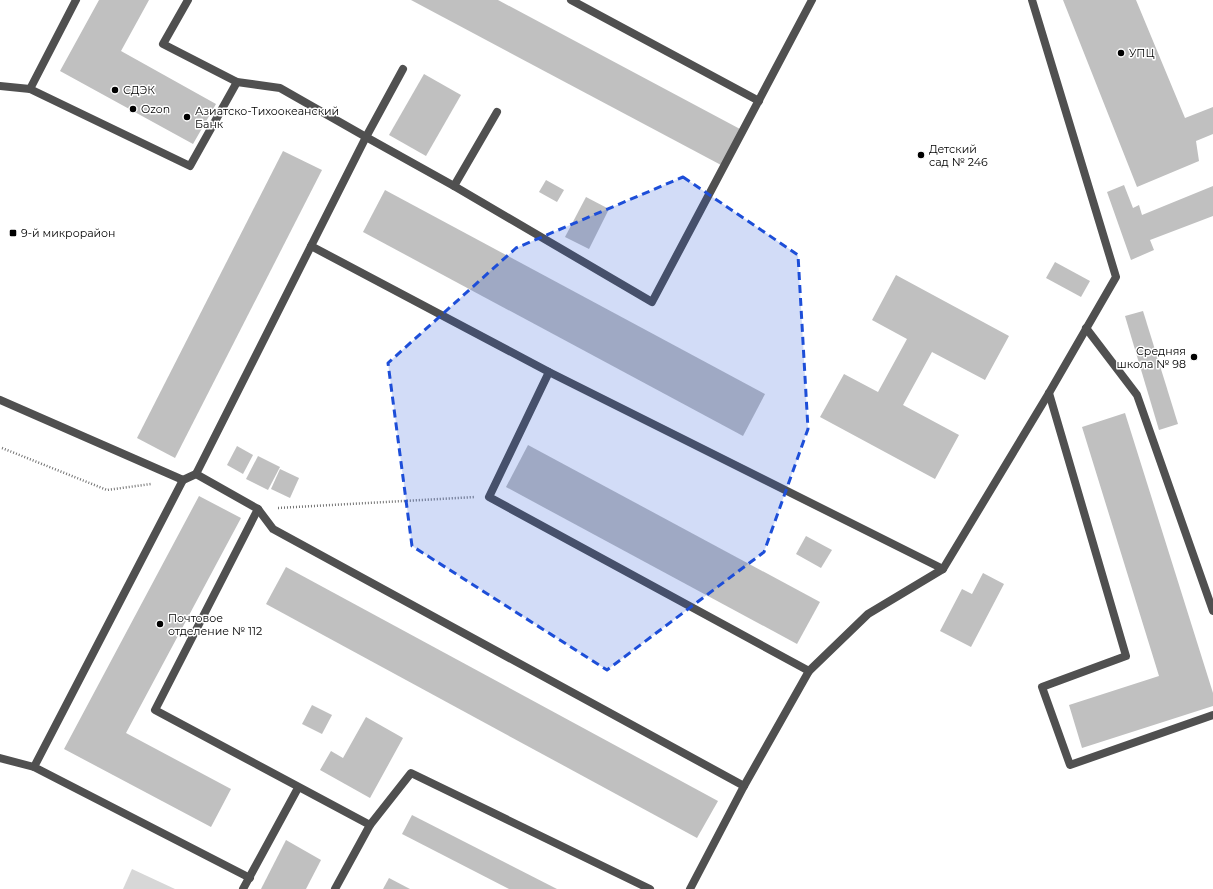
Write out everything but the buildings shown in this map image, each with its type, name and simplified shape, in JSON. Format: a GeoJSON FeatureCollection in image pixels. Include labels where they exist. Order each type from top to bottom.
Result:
{"type":"FeatureCollection","features":[{"type":"Feature","properties":{"kind":"lane"},"geometry":{"type":"LineString","coordinates":[[30,88],[76,0]]}},
{"type":"Feature","properties":{"kind":"lane"},"geometry":{"type":"LineString","coordinates":[[188,0],[163,44],[237,82],[280,88],[454,186],[652,302],[812,0]]}},
{"type":"Feature","properties":{"kind":"lane"},"geometry":{"type":"LineString","coordinates":[[571,0],[759,101]]}},
{"type":"Feature","properties":{"kind":"lane"},"geometry":{"type":"LineString","coordinates":[[690,889],[744,786],[809,671],[868,614],[943,569],[1049,393],[1116,277],[1032,0]]}},
{"type":"Feature","properties":{"kind":"lane"},"geometry":{"type":"LineString","coordinates":[[34,767],[183,480],[196,474],[366,137],[403,69]]}},
{"type":"Feature","properties":{"kind":"lane"},"geometry":{"type":"LineString","coordinates":[[0,86],[30,88],[190,166],[237,82]]}},
{"type":"Feature","properties":{"kind":"lane"},"geometry":{"type":"LineString","coordinates":[[454,186],[497,112]]}},
{"type":"Feature","properties":{"kind":"lane"},"geometry":{"type":"LineString","coordinates":[[311,246],[549,372],[943,569]]}},
{"type":"Feature","properties":{"kind":"lane"},"geometry":{"type":"LineString","coordinates":[[1086,328],[1137,395],[1213,611]]}},
{"type":"Feature","properties":{"kind":"lane"},"geometry":{"type":"LineString","coordinates":[[549,372],[489,497],[809,671]]}},
{"type":"Feature","properties":{"kind":"lane"},"geometry":{"type":"LineString","coordinates":[[1049,393],[1126,656],[1042,687],[1070,765],[1213,715]]}},
{"type":"Feature","properties":{"kind":"lane"},"geometry":{"type":"LineString","coordinates":[[0,400],[183,480]]}},
{"type":"Feature","properties":{"kind":"lane"},"geometry":{"type":"LineString","coordinates":[[196,474],[258,509],[273,529],[744,786]]}},
{"type":"Feature","properties":{"kind":"lane"},"geometry":{"type":"LineString","coordinates":[[258,509],[156,710],[298,788],[370,825]]}},
{"type":"Feature","properties":{"kind":"lane"},"geometry":{"type":"LineString","coordinates":[[0,758],[34,767],[250,878]]}},
{"type":"Feature","properties":{"kind":"lane"},"geometry":{"type":"LineString","coordinates":[[334,889],[370,825],[411,773],[650,889]]}},
{"type":"Feature","properties":{"kind":"lane"},"geometry":{"type":"LineString","coordinates":[[243,889],[298,788]]}},
{"type":"Feature","properties":{"kind":"path"},"geometry":{"type":"LineString","coordinates":[[2,448],[107,490],[153,484]]}},
{"type":"Feature","properties":{"kind":"path"},"geometry":{"type":"LineString","coordinates":[[258,509],[489,497]]}},
{"type":"Feature","properties":{"kind":"highlighted area"},"geometry":{"type":"Polygon","coordinates":[[[683,177],[798,255],[808,429],[764,552],[607,670],[412,546],[388,363],[516,248],[683,177]]]}},
{"type":"Feature","properties":{"kind":"shaded area"},"geometry":{"type":"Polygon","coordinates":[[[132,869],[175,889],[123,889],[132,869]]]}},
{"type":"Feature","properties":{"kind":"place","name":"УПЦ"},"geometry":{"type":"Point","coordinates":[1121,53]}},
{"type":"Feature","properties":{"kind":"place","name":"СДЭК"},"geometry":{"type":"Point","coordinates":[115,90]}},
{"type":"Feature","properties":{"kind":"place","name":"Ozon"},"geometry":{"type":"Point","coordinates":[133,109]}},
{"type":"Feature","properties":{"kind":"place","name":"Азиатско-Тихоокеанский Банк"},"geometry":{"type":"Point","coordinates":[187,117]}},
{"type":"Feature","properties":{"kind":"place","name":"Детский сад № 246"},"geometry":{"type":"Point","coordinates":[921,155]}},
{"type":"Feature","properties":{"kind":"place","name":"9-й микрорайон"},"geometry":{"type":"Point","coordinates":[13,233]}},
{"type":"Feature","properties":{"kind":"place","name":"Средняя школа № 98"},"geometry":{"type":"Point","coordinates":[1194,357]}},
{"type":"Feature","properties":{"kind":"place","name":"Почтовое отделение № 112"},"geometry":{"type":"Point","coordinates":[160,624]}}]}
